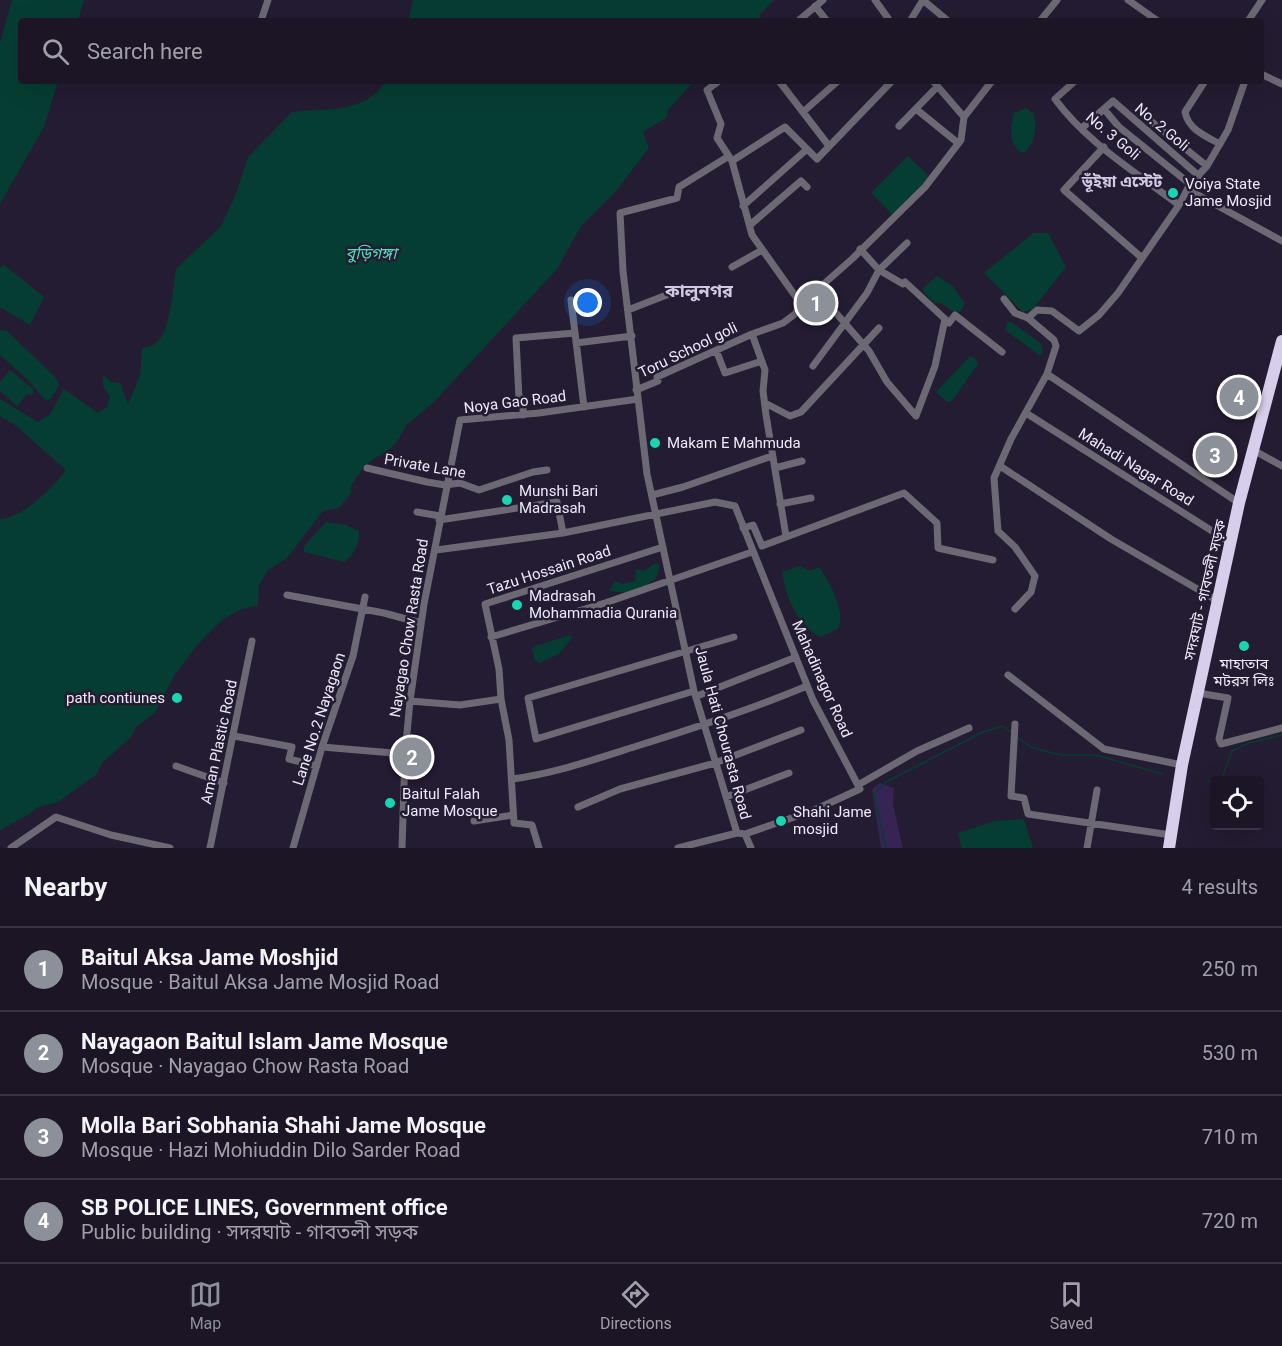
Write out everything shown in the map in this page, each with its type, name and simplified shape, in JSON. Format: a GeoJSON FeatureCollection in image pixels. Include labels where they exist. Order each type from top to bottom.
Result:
{"type":"FeatureCollection","features":[{"type":"Feature","properties":{"kind":"highway","name":"সদরঘাট - গাবতলী সড়ক"},"geometry":{"type":"LineString","coordinates":[[1169,848],[1182,765],[1239,503],[1255,451],[1282,340]]}},
{"type":"Feature","properties":{"kind":"street"},"geometry":{"type":"LineString","coordinates":[[262,18],[268,0]]}},
{"type":"Feature","properties":{"kind":"street"},"geometry":{"type":"LineString","coordinates":[[801,18],[823,0]]}},
{"type":"Feature","properties":{"kind":"street"},"geometry":{"type":"LineString","coordinates":[[875,0],[889,18]]}},
{"type":"Feature","properties":{"kind":"street"},"geometry":{"type":"LineString","coordinates":[[912,18],[923,0],[944,18]]}},
{"type":"Feature","properties":{"kind":"street"},"geometry":{"type":"LineString","coordinates":[[1042,18],[1057,0]]}},
{"type":"Feature","properties":{"kind":"street"},"geometry":{"type":"LineString","coordinates":[[1128,0],[1154,18]]}},
{"type":"Feature","properties":{"kind":"street"},"geometry":{"type":"LineString","coordinates":[[1250,18],[1262,0]]}},
{"type":"Feature","properties":{"kind":"street"},"geometry":{"type":"LineString","coordinates":[[815,6],[825,18]]}},
{"type":"Feature","properties":{"kind":"street"},"geometry":{"type":"LineString","coordinates":[[1264,75],[1282,84]]}},
{"type":"Feature","properties":{"kind":"street"},"geometry":{"type":"LineString","coordinates":[[715,84],[707,90],[721,124],[717,138],[731,159],[752,235],[801,304]]}},
{"type":"Feature","properties":{"kind":"street"},"geometry":{"type":"LineString","coordinates":[[781,84],[829,146]]}},
{"type":"Feature","properties":{"kind":"street"},"geometry":{"type":"LineString","coordinates":[[803,112],[835,84]]}},
{"type":"Feature","properties":{"kind":"street"},"geometry":{"type":"LineString","coordinates":[[882,84],[885,88]]}},
{"type":"Feature","properties":{"kind":"street"},"geometry":{"type":"LineString","coordinates":[[731,159],[785,127],[817,159],[889,84]]}},
{"type":"Feature","properties":{"kind":"street"},"geometry":{"type":"LineString","coordinates":[[900,126],[935,84],[964,117]]}},
{"type":"Feature","properties":{"kind":"street"},"geometry":{"type":"LineString","coordinates":[[916,109],[958,143],[964,117],[990,84]]}},
{"type":"Feature","properties":{"kind":"street","name":"No. 3 Goli"},"geometry":{"type":"LineString","coordinates":[[1072,84],[1055,99],[1065,113],[1104,147],[1179,205]]}},
{"type":"Feature","properties":{"kind":"street"},"geometry":{"type":"LineString","coordinates":[[1203,84],[1185,112],[1187,121],[1199,132],[1220,144]]}},
{"type":"Feature","properties":{"kind":"street"},"geometry":{"type":"LineString","coordinates":[[1028,318],[1037,310],[1052,311],[1079,331],[1105,308],[1207,166],[1228,130],[1244,84]]}},
{"type":"Feature","properties":{"kind":"street","name":"No. 2 Goli"},"geometry":{"type":"LineString","coordinates":[[1104,109],[1113,101],[1199,176]]}},
{"type":"Feature","properties":{"kind":"street"},"geometry":{"type":"LineString","coordinates":[[1082,128],[1104,109],[1119,127],[1190,187],[1282,240]]}},
{"type":"Feature","properties":{"kind":"street"},"geometry":{"type":"LineString","coordinates":[[1142,114],[1207,166]]}},
{"type":"Feature","properties":{"kind":"street","name":"Toru School goli"},"geometry":{"type":"LineString","coordinates":[[636,390],[658,381],[657,377],[716,350],[783,323],[925,188],[958,143]]}},
{"type":"Feature","properties":{"kind":"street"},"geometry":{"type":"LineString","coordinates":[[1104,147],[1064,190],[1142,258]]}},
{"type":"Feature","properties":{"kind":"street"},"geometry":{"type":"LineString","coordinates":[[744,206],[806,150]]}},
{"type":"Feature","properties":{"kind":"street","name":"Jaula Hati Chourasta Road"},"geometry":{"type":"LineString","coordinates":[[731,159],[679,187],[677,198],[620,213],[636,390],[652,495],[685,650],[715,764],[741,833],[751,848]]}},
{"type":"Feature","properties":{"kind":"street"},"geometry":{"type":"LineString","coordinates":[[750,225],[801,181],[807,187]]}},
{"type":"Feature","properties":{"kind":"street"},"geometry":{"type":"LineString","coordinates":[[813,366],[867,293],[879,270],[907,243]]}},
{"type":"Feature","properties":{"kind":"street"},"geometry":{"type":"LineString","coordinates":[[860,249],[879,270],[903,284],[905,282],[949,323],[955,315],[1002,352]]}},
{"type":"Feature","properties":{"kind":"street"},"geometry":{"type":"LineString","coordinates":[[732,267],[762,250]]}},
{"type":"Feature","properties":{"kind":"street"},"geometry":{"type":"LineString","coordinates":[[816,290],[864,345],[887,382],[916,416],[935,366],[945,319]]}},
{"type":"Feature","properties":{"kind":"street"},"geometry":{"type":"LineString","coordinates":[[628,310],[669,294]]}},
{"type":"Feature","properties":{"kind":"street"},"geometry":{"type":"LineString","coordinates":[[571,300],[584,407]]}},
{"type":"Feature","properties":{"kind":"street"},"geometry":{"type":"LineString","coordinates":[[1004,300],[1015,313],[1028,318],[1054,340],[1056,346],[1047,374],[993,478],[998,531],[1015,547],[1035,576],[1032,592],[1015,609]]}},
{"type":"Feature","properties":{"kind":"street"},"geometry":{"type":"LineString","coordinates":[[765,403],[783,414],[796,415],[879,328]]}},
{"type":"Feature","properties":{"kind":"street"},"geometry":{"type":"LineString","coordinates":[[523,415],[523,399],[519,399],[516,338],[575,333]]}},
{"type":"Feature","properties":{"kind":"street"},"geometry":{"type":"LineString","coordinates":[[752,334],[765,370],[763,391],[786,536]]}},
{"type":"Feature","properties":{"kind":"street"},"geometry":{"type":"LineString","coordinates":[[576,342],[632,336]]}},
{"type":"Feature","properties":{"kind":"street"},"geometry":{"type":"LineString","coordinates":[[716,350],[725,373],[762,361]]}},
{"type":"Feature","properties":{"kind":"street"},"geometry":{"type":"LineString","coordinates":[[1047,374],[1239,503]]}},
{"type":"Feature","properties":{"kind":"street","name":"Noya Gao Road"},"geometry":{"type":"LineString","coordinates":[[445,485],[460,420],[523,415],[638,399]]}},
{"type":"Feature","properties":{"kind":"street","name":"Mahadi Nagar Road"},"geometry":{"type":"LineString","coordinates":[[1026,413],[1231,543]]}},
{"type":"Feature","properties":{"kind":"street"},"geometry":{"type":"LineString","coordinates":[[756,445],[770,442]]}},
{"type":"Feature","properties":{"kind":"street"},"geometry":{"type":"LineString","coordinates":[[1255,451],[1282,466]]}},
{"type":"Feature","properties":{"kind":"street"},"geometry":{"type":"LineString","coordinates":[[652,495],[683,488],[772,456]]}},
{"type":"Feature","properties":{"kind":"street"},"geometry":{"type":"LineString","coordinates":[[775,468],[802,461]]}},
{"type":"Feature","properties":{"kind":"street"},"geometry":{"type":"LineString","coordinates":[[1000,466],[1111,539],[1218,601]]}},
{"type":"Feature","properties":{"kind":"street","name":"Private Lane"},"geometry":{"type":"LineString","coordinates":[[367,468],[445,485],[460,483],[479,490],[533,472],[548,470]]}},
{"type":"Feature","properties":{"kind":"street","name":"Nayagao Chow Rasta Road"},"geometry":{"type":"LineString","coordinates":[[402,848],[405,754],[410,701],[445,485]]}},
{"type":"Feature","properties":{"kind":"street"},"geometry":{"type":"LineString","coordinates":[[743,528],[753,525],[762,546],[904,493],[937,523],[938,548],[993,560]]}},
{"type":"Feature","properties":{"kind":"street"},"geometry":{"type":"LineString","coordinates":[[780,504],[811,498]]}},
{"type":"Feature","properties":{"kind":"street"},"geometry":{"type":"LineString","coordinates":[[417,512],[439,518],[557,502],[562,533]]}},
{"type":"Feature","properties":{"kind":"street","name":"Mahadinagor Road"},"geometry":{"type":"LineString","coordinates":[[657,515],[715,502],[735,506],[807,686],[859,787]]}},
{"type":"Feature","properties":{"kind":"street"},"geometry":{"type":"LineString","coordinates":[[436,550],[562,533],[657,515]]}},
{"type":"Feature","properties":{"kind":"street","name":"Tazu Hossain Road"},"geometry":{"type":"LineString","coordinates":[[513,815],[512,779],[485,604],[663,547]]}},
{"type":"Feature","properties":{"kind":"street"},"geometry":{"type":"LineString","coordinates":[[491,637],[752,552]]}},
{"type":"Feature","properties":{"kind":"street"},"geometry":{"type":"LineString","coordinates":[[287,595],[363,611],[384,613],[421,623]]}},
{"type":"Feature","properties":{"kind":"street","name":"Lane No.2 Nayagaon"},"geometry":{"type":"LineString","coordinates":[[293,848],[322,747],[353,656],[365,597]]}},
{"type":"Feature","properties":{"kind":"street"},"geometry":{"type":"LineString","coordinates":[[734,637],[528,698],[536,739],[696,693],[796,657]]}},
{"type":"Feature","properties":{"kind":"street","name":"Aman Plastic Road"},"geometry":{"type":"LineString","coordinates":[[210,848],[252,641]]}},
{"type":"Feature","properties":{"kind":"street"},"geometry":{"type":"LineString","coordinates":[[1008,675],[1104,749],[1182,765]]}},
{"type":"Feature","properties":{"kind":"street"},"geometry":{"type":"LineString","coordinates":[[512,779],[559,771],[705,723],[807,686]]}},
{"type":"Feature","properties":{"kind":"street"},"geometry":{"type":"LineString","coordinates":[[1197,693],[1228,698],[1219,739],[1221,744],[1282,728]]}},
{"type":"Feature","properties":{"kind":"street"},"geometry":{"type":"LineString","coordinates":[[410,701],[448,705],[501,699]]}},
{"type":"Feature","properties":{"kind":"street"},"geometry":{"type":"LineString","coordinates":[[1014,726],[1011,796],[1024,798],[1028,814],[1171,835]]}},
{"type":"Feature","properties":{"kind":"street"},"geometry":{"type":"LineString","coordinates":[[678,848],[741,833],[812,811],[859,787],[917,751],[969,729]]}},
{"type":"Feature","properties":{"kind":"street"},"geometry":{"type":"LineString","coordinates":[[578,807],[620,789],[715,764],[801,730]]}},
{"type":"Feature","properties":{"kind":"street"},"geometry":{"type":"LineString","coordinates":[[234,736],[292,747],[289,759],[317,766]]}},
{"type":"Feature","properties":{"kind":"street"},"geometry":{"type":"LineString","coordinates":[[322,747],[405,754]]}},
{"type":"Feature","properties":{"kind":"street"},"geometry":{"type":"LineString","coordinates":[[176,766],[224,783]]}},
{"type":"Feature","properties":{"kind":"street"},"geometry":{"type":"LineString","coordinates":[[726,797],[789,773]]}},
{"type":"Feature","properties":{"kind":"street"},"geometry":{"type":"LineString","coordinates":[[1087,848],[1097,790]]}},
{"type":"Feature","properties":{"kind":"street"},"geometry":{"type":"LineString","coordinates":[[474,821],[513,815],[514,824],[532,825],[539,848]]}},
{"type":"Feature","properties":{"kind":"street"},"geometry":{"type":"LineString","coordinates":[[11,848],[56,816],[111,835],[170,848]]}},
{"type":"Feature","properties":{"kind":"shaded area"},"geometry":{"type":"Polygon","coordinates":[[[880,783],[894,788],[893,805],[903,848],[881,848],[872,789],[880,783]]]}},
{"type":"Feature","properties":{"kind":"water"},"geometry":{"type":"Polygon","coordinates":[[[12,0],[84,0],[79,18],[18,18],[18,84],[57,84],[44,127],[0,204],[0,43],[12,0]]]}},
{"type":"Feature","properties":{"kind":"water"},"geometry":{"type":"Polygon","coordinates":[[[413,0],[774,0],[759,15],[761,18],[409,18],[413,0]]]}},
{"type":"Feature","properties":{"kind":"water","name":"বুড়িগঙ্গা"},"geometry":{"type":"Polygon","coordinates":[[[384,84],[691,84],[668,110],[667,117],[643,132],[649,148],[616,191],[581,226],[557,269],[435,401],[407,425],[394,446],[365,465],[351,486],[351,493],[339,508],[323,511],[287,558],[268,570],[259,585],[258,605],[239,610],[222,620],[197,645],[174,676],[155,713],[137,726],[130,738],[102,763],[96,775],[58,802],[38,807],[0,830],[0,519],[8,518],[27,508],[54,485],[66,470],[15,425],[0,416],[0,399],[38,422],[50,414],[64,389],[98,413],[107,407],[110,397],[103,386],[103,375],[112,382],[120,383],[128,404],[140,376],[142,349],[158,341],[167,323],[176,269],[221,226],[236,194],[248,157],[292,112],[344,107],[367,99],[384,84]]]}},
{"type":"Feature","properties":{"kind":"water"},"geometry":{"type":"Polygon","coordinates":[[[1026,108],[1033,113],[1035,129],[1033,140],[1023,153],[1015,146],[1011,129],[1014,113],[1026,108]]]}},
{"type":"Feature","properties":{"kind":"water"},"geometry":{"type":"Polygon","coordinates":[[[908,156],[930,177],[893,215],[871,193],[908,156]]]}},
{"type":"Feature","properties":{"kind":"water"},"geometry":{"type":"Polygon","coordinates":[[[1033,233],[1048,233],[1066,267],[1033,309],[1023,312],[984,273],[1033,233]]]}},
{"type":"Feature","properties":{"kind":"water"},"geometry":{"type":"Polygon","coordinates":[[[4,265],[44,297],[30,325],[0,307],[0,267],[4,265]]]}},
{"type":"Feature","properties":{"kind":"water"},"geometry":{"type":"Polygon","coordinates":[[[937,276],[953,286],[965,304],[961,311],[954,312],[941,303],[935,303],[924,293],[923,288],[937,276]]]}},
{"type":"Feature","properties":{"kind":"water"},"geometry":{"type":"Polygon","coordinates":[[[1008,322],[1012,322],[1041,344],[1043,353],[1039,355],[1005,330],[1008,322]]]}},
{"type":"Feature","properties":{"kind":"water"},"geometry":{"type":"Polygon","coordinates":[[[0,330],[7,331],[55,377],[59,385],[51,399],[45,400],[27,379],[0,355],[0,330]]]}},
{"type":"Feature","properties":{"kind":"water"},"geometry":{"type":"Polygon","coordinates":[[[970,356],[976,359],[978,364],[952,401],[947,402],[936,392],[970,356]]]}},
{"type":"Feature","properties":{"kind":"water"},"geometry":{"type":"Polygon","coordinates":[[[10,370],[33,389],[33,395],[27,394],[17,406],[0,391],[0,382],[10,370]]]}},
{"type":"Feature","properties":{"kind":"water"},"geometry":{"type":"Polygon","coordinates":[[[326,522],[346,525],[359,531],[356,548],[344,562],[304,552],[304,546],[326,522]]]}},
{"type":"Feature","properties":{"kind":"water"},"geometry":{"type":"Polygon","coordinates":[[[654,564],[660,564],[656,579],[640,589],[627,592],[609,591],[615,581],[623,584],[635,581],[636,569],[644,571],[654,564]]]}},
{"type":"Feature","properties":{"kind":"water"},"geometry":{"type":"Polygon","coordinates":[[[800,566],[810,571],[819,567],[832,588],[838,605],[839,628],[821,637],[805,626],[794,610],[786,591],[782,572],[800,566]]]}},
{"type":"Feature","properties":{"kind":"water"},"geometry":{"type":"Polygon","coordinates":[[[570,635],[572,638],[559,654],[539,663],[535,660],[532,649],[535,646],[570,635]]]}},
{"type":"Feature","properties":{"kind":"water"},"geometry":{"type":"Polygon","coordinates":[[[1024,819],[1033,848],[962,848],[958,833],[995,821],[1024,819]]]}},
{"type":"Feature","properties":{"kind":"waterway"},"geometry":{"type":"LineString","coordinates":[[886,848],[874,794],[886,782],[983,732],[1002,726],[1011,732]]}},
{"type":"Feature","properties":{"kind":"waterway"},"geometry":{"type":"LineString","coordinates":[[1223,776],[1232,751],[1249,743],[1282,735]]}},
{"type":"Feature","properties":{"kind":"waterway"},"geometry":{"type":"LineString","coordinates":[[1017,737],[1031,747],[1060,755],[1096,755],[1162,774]]}},
{"type":"Feature","properties":{"kind":"place","name":"Voiya State Jame Mosjid"},"geometry":{"type":"Point","coordinates":[1173,193]}},
{"type":"Feature","properties":{"kind":"place","name":"Baitul Aksa Jame Moshjid"},"geometry":{"type":"Point","coordinates":[816,303]}},
{"type":"Feature","properties":{"kind":"place","name":"SB POLICE LINES, Government office"},"geometry":{"type":"Point","coordinates":[1239,397]}},
{"type":"Feature","properties":{"kind":"place","name":"Makam E Mahmuda"},"geometry":{"type":"Point","coordinates":[655,443]}},
{"type":"Feature","properties":{"kind":"place","name":"Molla Bari Sobhania Shahi Jame Mosque"},"geometry":{"type":"Point","coordinates":[1215,455]}},
{"type":"Feature","properties":{"kind":"place","name":"Munshi Bari Madrasah"},"geometry":{"type":"Point","coordinates":[507,500]}},
{"type":"Feature","properties":{"kind":"place","name":"Madrasah Mohammadia Qurania"},"geometry":{"type":"Point","coordinates":[517,605]}},
{"type":"Feature","properties":{"kind":"place","name":"মাহাতাব মটরস লিঃ"},"geometry":{"type":"Point","coordinates":[1244,646]}},
{"type":"Feature","properties":{"kind":"place","name":"path contiunes"},"geometry":{"type":"Point","coordinates":[177,698]}},
{"type":"Feature","properties":{"kind":"place","name":"Nayagaon Baitul Islam Jame Mosque"},"geometry":{"type":"Point","coordinates":[412,757]}},
{"type":"Feature","properties":{"kind":"place","name":"Baitul Falah Jame Mosque"},"geometry":{"type":"Point","coordinates":[390,803]}},
{"type":"Feature","properties":{"kind":"place","name":"Shahi Jame mosjid"},"geometry":{"type":"Point","coordinates":[781,821]}},
{"type":"Feature","properties":{"kind":"district","name":"ভূঁইয়া এস্টেট"},"geometry":{"type":"Point","coordinates":[1122,181]}},
{"type":"Feature","properties":{"kind":"district","name":"কালুনগর"},"geometry":{"type":"Point","coordinates":[699,291]}}]}
